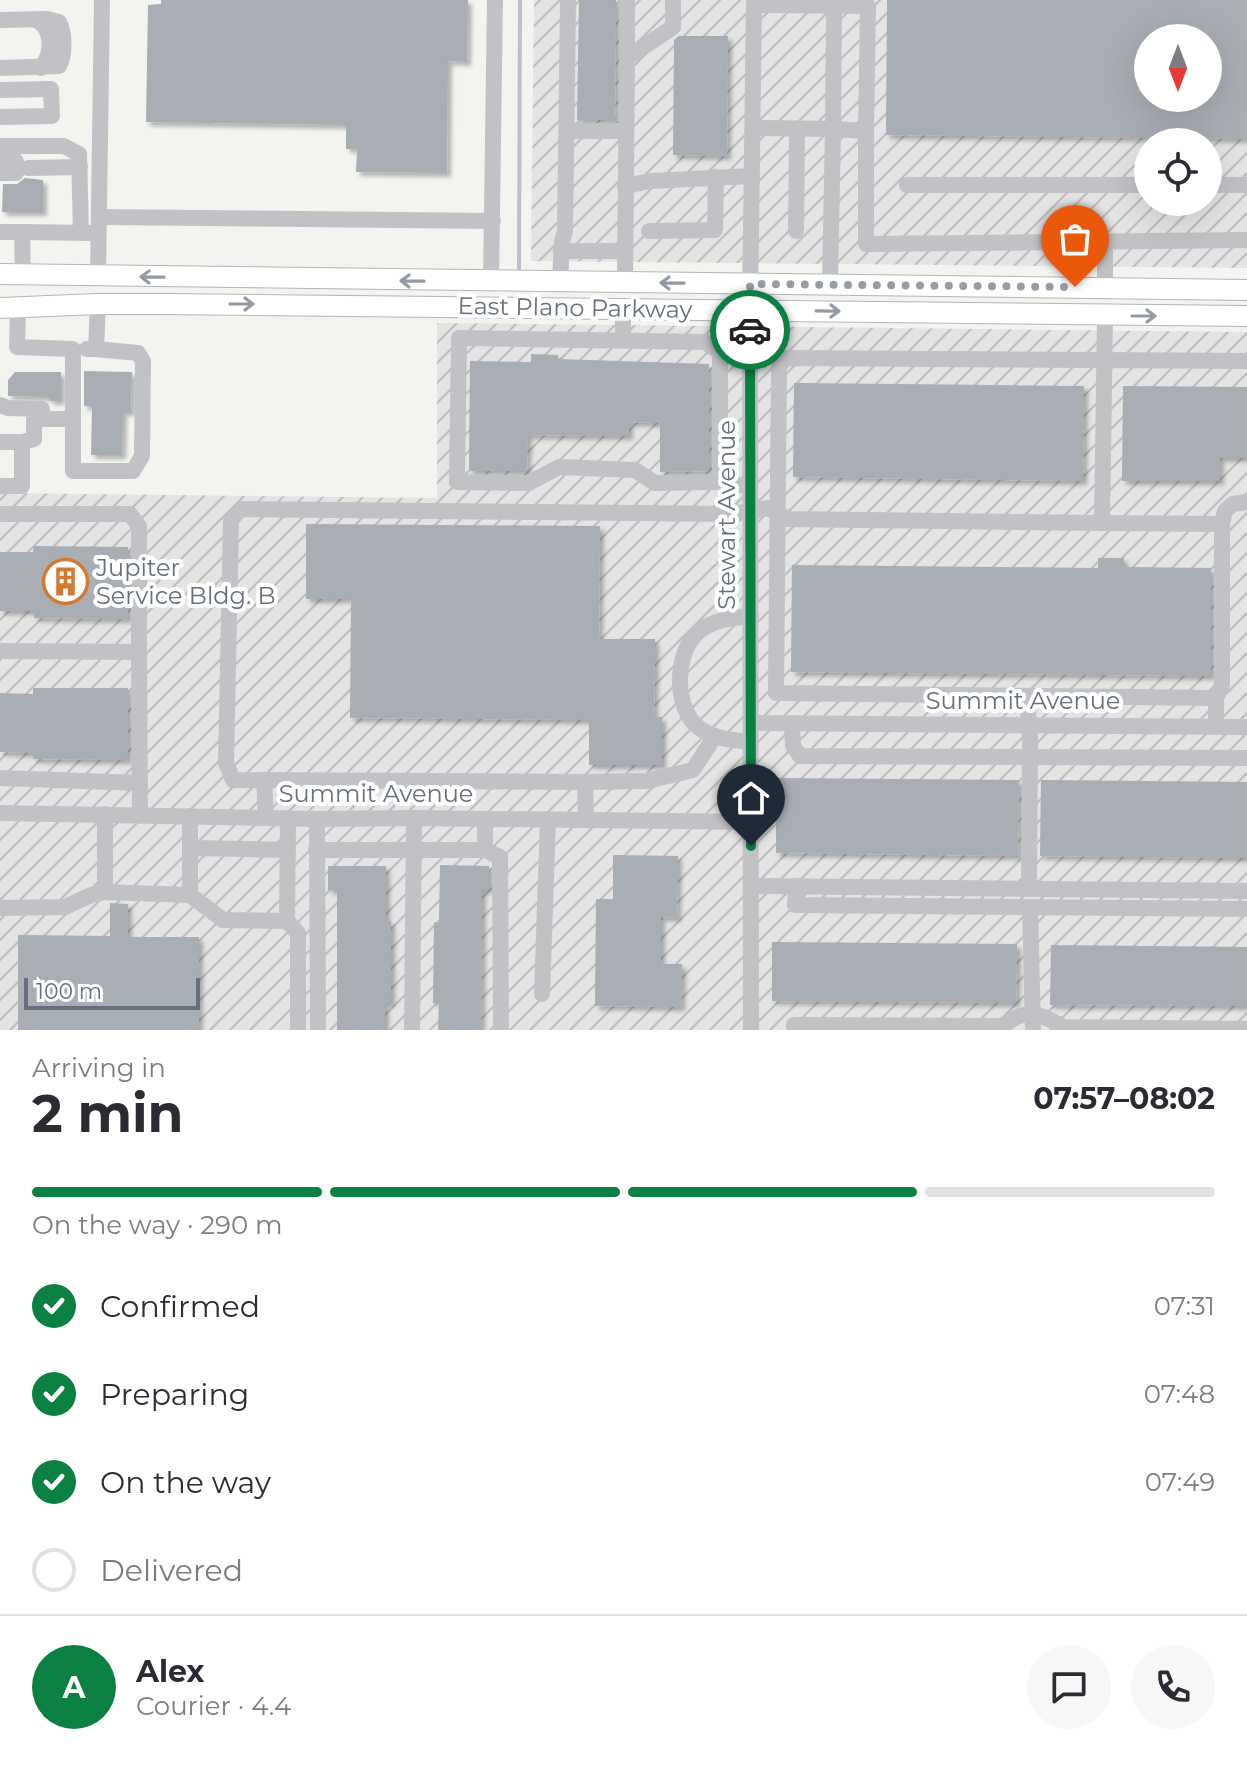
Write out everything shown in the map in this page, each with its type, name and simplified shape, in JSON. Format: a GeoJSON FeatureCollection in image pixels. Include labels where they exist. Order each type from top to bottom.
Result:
{"type":"FeatureCollection","features":[{"type":"Feature","properties":{"kind":"main road","name":"East Plano Parkway"},"geometry":{"type":"LineString","coordinates":[[0,274],[1247,290]]}},
{"type":"Feature","properties":{"kind":"main road"},"geometry":{"type":"LineString","coordinates":[[98,276],[98,304]]}},
{"type":"Feature","properties":{"kind":"main road"},"geometry":{"type":"LineString","coordinates":[[491,282],[491,306]]}},
{"type":"Feature","properties":{"kind":"main road"},"geometry":{"type":"LineString","coordinates":[[560,282],[560,308]]}},
{"type":"Feature","properties":{"kind":"main road"},"geometry":{"type":"LineString","coordinates":[[623,309],[625,283]]}},
{"type":"Feature","properties":{"kind":"main road"},"geometry":{"type":"LineString","coordinates":[[1105,287],[1105,316]]}},
{"type":"Feature","properties":{"kind":"main road","name":"East Plano Parkway"},"geometry":{"type":"LineString","coordinates":[[9,307],[98,304],[491,306],[1247,316]]}},
{"type":"Feature","properties":{"kind":"street"},"geometry":{"type":"LineString","coordinates":[[98,276],[102,0]]}},
{"type":"Feature","properties":{"kind":"street"},"geometry":{"type":"LineString","coordinates":[[491,282],[495,0]]}},
{"type":"Feature","properties":{"kind":"street"},"geometry":{"type":"LineString","coordinates":[[560,282],[565,231],[568,0]]}},
{"type":"Feature","properties":{"kind":"street"},"geometry":{"type":"LineString","coordinates":[[625,283],[627,0]]}},
{"type":"Feature","properties":{"kind":"street"},"geometry":{"type":"LineString","coordinates":[[627,58],[673,27],[673,0]]}},
{"type":"Feature","properties":{"kind":"street"},"geometry":{"type":"LineString","coordinates":[[754,2],[868,6],[866,244],[1247,240]]}},
{"type":"Feature","properties":{"kind":"street","name":"Stewart Avenue"},"geometry":{"type":"LineString","coordinates":[[751,1030],[750,284],[754,2]]}},
{"type":"Feature","properties":{"kind":"street"},"geometry":{"type":"LineString","coordinates":[[830,284],[834,3]]}},
{"type":"Feature","properties":{"kind":"street"},"geometry":{"type":"LineString","coordinates":[[0,20],[54,20],[62,27],[62,63],[55,67],[0,68]]}},
{"type":"Feature","properties":{"kind":"street"},"geometry":{"type":"LineString","coordinates":[[0,90],[51,89],[52,116],[0,117]]}},
{"type":"Feature","properties":{"kind":"street"},"geometry":{"type":"LineString","coordinates":[[753,128],[866,131]]}},
{"type":"Feature","properties":{"kind":"street"},"geometry":{"type":"LineString","coordinates":[[796,231],[797,129]]}},
{"type":"Feature","properties":{"kind":"street"},"geometry":{"type":"LineString","coordinates":[[567,131],[626,131]]}},
{"type":"Feature","properties":{"kind":"street"},"geometry":{"type":"LineString","coordinates":[[0,146],[64,146],[79,164],[81,233]]}},
{"type":"Feature","properties":{"kind":"street"},"geometry":{"type":"LineString","coordinates":[[15,165],[79,164]]}},
{"type":"Feature","properties":{"kind":"street"},"geometry":{"type":"LineString","coordinates":[[625,186],[650,181],[752,176]]}},
{"type":"Feature","properties":{"kind":"street"},"geometry":{"type":"LineString","coordinates":[[649,231],[715,230],[716,177]]}},
{"type":"Feature","properties":{"kind":"street"},"geometry":{"type":"LineString","coordinates":[[907,185],[1134,185]]}},
{"type":"Feature","properties":{"kind":"street"},"geometry":{"type":"LineString","coordinates":[[1222,185],[1247,185]]}},
{"type":"Feature","properties":{"kind":"street"},"geometry":{"type":"LineString","coordinates":[[0,232],[81,233],[100,225],[493,221]]}},
{"type":"Feature","properties":{"kind":"street"},"geometry":{"type":"LineString","coordinates":[[22,232],[23,274]]}},
{"type":"Feature","properties":{"kind":"street"},"geometry":{"type":"LineString","coordinates":[[1105,243],[1105,287]]}},
{"type":"Feature","properties":{"kind":"street"},"geometry":{"type":"LineString","coordinates":[[561,251],[625,251]]}},
{"type":"Feature","properties":{"kind":"street"},"geometry":{"type":"LineString","coordinates":[[96,349],[98,304]]}},
{"type":"Feature","properties":{"kind":"street"},"geometry":{"type":"LineString","coordinates":[[9,307],[17,347]]}},
{"type":"Feature","properties":{"kind":"street"},"geometry":{"type":"LineString","coordinates":[[623,309],[623,340]]}},
{"type":"Feature","properties":{"kind":"street"},"geometry":{"type":"LineString","coordinates":[[1102,523],[1105,316]]}},
{"type":"Feature","properties":{"kind":"street"},"geometry":{"type":"LineString","coordinates":[[720,482],[720,352],[705,342],[459,338],[457,482],[529,483],[559,467],[635,470],[655,483],[750,485]]}},
{"type":"Feature","properties":{"kind":"street"},"geometry":{"type":"LineString","coordinates":[[0,343],[17,347],[96,349],[138,353],[143,361],[142,456],[133,471],[73,471],[73,349]]}},
{"type":"Feature","properties":{"kind":"street"},"geometry":{"type":"LineString","coordinates":[[1216,698],[776,693],[779,366],[786,358],[1247,361]]}},
{"type":"Feature","properties":{"kind":"street"},"geometry":{"type":"LineString","coordinates":[[750,376],[779,376]]}},
{"type":"Feature","properties":{"kind":"street"},"geometry":{"type":"LineString","coordinates":[[0,405],[42,409],[34,439],[0,442]]}},
{"type":"Feature","properties":{"kind":"street"},"geometry":{"type":"LineString","coordinates":[[0,419],[73,419]]}},
{"type":"Feature","properties":{"kind":"street"},"geometry":{"type":"LineString","coordinates":[[0,486],[22,486],[22,442]]}},
{"type":"Feature","properties":{"kind":"street"},"geometry":{"type":"LineString","coordinates":[[1216,726],[1216,698],[1222,685],[1222,524],[1225,511],[1233,504],[1247,502]]}},
{"type":"Feature","properties":{"kind":"street"},"geometry":{"type":"LineString","coordinates":[[715,736],[693,770],[647,781],[233,780],[226,763],[231,519],[241,509],[733,514],[768,508],[788,519],[1222,524]]}},
{"type":"Feature","properties":{"kind":"street"},"geometry":{"type":"LineString","coordinates":[[0,514],[130,514],[139,526],[140,814]]}},
{"type":"Feature","properties":{"kind":"street"},"geometry":{"type":"LineString","coordinates":[[751,616],[727,618],[699,631],[683,652],[681,679],[684,706],[697,727],[715,736],[751,742]]}},
{"type":"Feature","properties":{"kind":"street"},"geometry":{"type":"LineString","coordinates":[[0,651],[139,652]]}},
{"type":"Feature","properties":{"kind":"street"},"geometry":{"type":"LineString","coordinates":[[867,694],[867,724]]}},
{"type":"Feature","properties":{"kind":"street"},"geometry":{"type":"LineString","coordinates":[[1027,696],[1029,888]]}},
{"type":"Feature","properties":{"kind":"street","name":"Summit Avenue"},"geometry":{"type":"LineString","coordinates":[[751,723],[1247,727]]}},
{"type":"Feature","properties":{"kind":"street"},"geometry":{"type":"LineString","coordinates":[[792,723],[793,746],[800,756],[1247,758]]}},
{"type":"Feature","properties":{"kind":"street"},"geometry":{"type":"LineString","coordinates":[[0,778],[140,783]]}},
{"type":"Feature","properties":{"kind":"street"},"geometry":{"type":"LineString","coordinates":[[264,780],[266,818]]}},
{"type":"Feature","properties":{"kind":"street"},"geometry":{"type":"LineString","coordinates":[[585,782],[586,820]]}},
{"type":"Feature","properties":{"kind":"street","name":"Summit Avenue"},"geometry":{"type":"LineString","coordinates":[[0,813],[752,822]]}},
{"type":"Feature","properties":{"kind":"street"},"geometry":{"type":"LineString","coordinates":[[105,814],[105,892]]}},
{"type":"Feature","properties":{"kind":"street"},"geometry":{"type":"LineString","coordinates":[[190,816],[190,895]]}},
{"type":"Feature","properties":{"kind":"street"},"geometry":{"type":"LineString","coordinates":[[288,818],[287,921],[298,933],[298,1030]]}},
{"type":"Feature","properties":{"kind":"street"},"geometry":{"type":"LineString","coordinates":[[412,1030],[414,818]]}},
{"type":"Feature","properties":{"kind":"street"},"geometry":{"type":"LineString","coordinates":[[317,819],[318,1030]]}},
{"type":"Feature","properties":{"kind":"street"},"geometry":{"type":"LineString","coordinates":[[485,819],[485,850]]}},
{"type":"Feature","properties":{"kind":"street"},"geometry":{"type":"LineString","coordinates":[[542,994],[548,819]]}},
{"type":"Feature","properties":{"kind":"street"},"geometry":{"type":"LineString","coordinates":[[190,848],[288,850]]}},
{"type":"Feature","properties":{"kind":"street"},"geometry":{"type":"LineString","coordinates":[[316,850],[485,850],[500,857],[501,1030]]}},
{"type":"Feature","properties":{"kind":"street"},"geometry":{"type":"LineString","coordinates":[[751,886],[1247,891]]}},
{"type":"Feature","properties":{"kind":"street"},"geometry":{"type":"LineString","coordinates":[[796,886],[795,905],[1247,909]]}},
{"type":"Feature","properties":{"kind":"street"},"geometry":{"type":"LineString","coordinates":[[0,908],[65,907],[105,892],[190,895],[223,920],[287,921]]}},
{"type":"Feature","properties":{"kind":"street"},"geometry":{"type":"LineString","coordinates":[[1030,907],[1032,1022]]}},
{"type":"Feature","properties":{"kind":"street"},"geometry":{"type":"LineString","coordinates":[[1032,1022],[1043,1014],[1063,1027],[1247,1029]]}},
{"type":"Feature","properties":{"kind":"street"},"geometry":{"type":"LineString","coordinates":[[794,1030],[794,1025],[1002,1026],[1017,1015],[1032,1022]]}},
{"type":"Feature","properties":{"kind":"shaded area"},"geometry":{"type":"Polygon","coordinates":[[[534,0],[1247,0],[1247,268],[531,261],[534,0]]]}},
{"type":"Feature","properties":{"kind":"shaded area"},"geometry":{"type":"Polygon","coordinates":[[[437,323],[1247,332],[1247,1030],[0,1030],[0,493],[437,498],[437,323]]]}},
{"type":"Feature","properties":{"kind":"building"},"geometry":{"type":"Polygon","coordinates":[[[161,0],[468,0],[467,62],[448,61],[447,173],[356,172],[357,149],[346,149],[346,125],[146,122],[148,5],[161,4],[161,0]]]}},
{"type":"Feature","properties":{"kind":"building"},"geometry":{"type":"Polygon","coordinates":[[[579,0],[616,0],[615,120],[577,120],[579,0]]]}},
{"type":"Feature","properties":{"kind":"building"},"geometry":{"type":"Polygon","coordinates":[[[887,0],[1247,0],[1247,139],[1222,139],[1222,128],[1134,128],[1134,138],[886,135],[887,0]]]}},
{"type":"Feature","properties":{"kind":"building"},"geometry":{"type":"Polygon","coordinates":[[[679,36],[728,36],[727,156],[673,155],[674,40],[679,36]]]}},
{"type":"Feature","properties":{"kind":"building"},"geometry":{"type":"Polygon","coordinates":[[[25,178],[43,180],[43,212],[2,212],[3,184],[17,184],[25,178]]]}},
{"type":"Feature","properties":{"kind":"building"},"geometry":{"type":"Polygon","coordinates":[[[531,354],[558,355],[558,359],[709,364],[709,471],[660,472],[660,423],[629,422],[629,436],[528,435],[527,471],[469,471],[470,361],[531,362],[531,354]]]}},
{"type":"Feature","properties":{"kind":"building"},"geometry":{"type":"Polygon","coordinates":[[[84,371],[132,372],[131,412],[123,412],[122,455],[91,455],[92,407],[84,406],[84,371]]]}},
{"type":"Feature","properties":{"kind":"building"},"geometry":{"type":"Polygon","coordinates":[[[15,372],[61,372],[61,401],[50,401],[50,397],[8,396],[8,380],[15,372]]]}},
{"type":"Feature","properties":{"kind":"building"},"geometry":{"type":"Polygon","coordinates":[[[794,383],[1084,386],[1083,481],[793,477],[794,383]]]}},
{"type":"Feature","properties":{"kind":"building"},"geometry":{"type":"Polygon","coordinates":[[[1123,386],[1247,387],[1247,458],[1220,458],[1220,481],[1122,481],[1123,386]]]}},
{"type":"Feature","properties":{"kind":"building"},"geometry":{"type":"Polygon","coordinates":[[[306,524],[600,526],[599,639],[655,639],[654,717],[662,717],[662,765],[589,765],[589,720],[350,718],[351,599],[306,599],[306,524]]]}},
{"type":"Feature","properties":{"kind":"building","name":"Jupiter Service Bldg. B"},"geometry":{"type":"Polygon","coordinates":[[[34,546],[128,547],[128,619],[34,618],[34,611],[0,611],[0,552],[33,552],[34,546]]]}},
{"type":"Feature","properties":{"kind":"building"},"geometry":{"type":"Polygon","coordinates":[[[1098,558],[1124,558],[1124,567],[1211,568],[1211,676],[791,672],[792,565],[1098,568],[1098,558]]]}},
{"type":"Feature","properties":{"kind":"building"},"geometry":{"type":"Polygon","coordinates":[[[33,688],[128,688],[128,760],[33,759],[33,753],[0,752],[0,693],[33,694],[33,688]]]}},
{"type":"Feature","properties":{"kind":"building"},"geometry":{"type":"Polygon","coordinates":[[[776,778],[1019,780],[1018,856],[776,853],[776,778]]]}},
{"type":"Feature","properties":{"kind":"building"},"geometry":{"type":"Polygon","coordinates":[[[1041,780],[1247,782],[1247,858],[1040,856],[1041,780]]]}},
{"type":"Feature","properties":{"kind":"building"},"geometry":{"type":"Polygon","coordinates":[[[613,855],[678,856],[677,918],[661,917],[661,964],[682,964],[681,1007],[595,1006],[596,899],[613,899],[613,855]]]}},
{"type":"Feature","properties":{"kind":"building"},"geometry":{"type":"Polygon","coordinates":[[[440,865],[489,866],[489,890],[482,890],[481,1030],[438,1030],[439,1003],[433,1003],[434,922],[439,923],[440,865]]]}},
{"type":"Feature","properties":{"kind":"building"},"geometry":{"type":"Polygon","coordinates":[[[328,866],[386,866],[386,921],[391,921],[391,1003],[385,1003],[385,1030],[337,1030],[337,890],[328,890],[328,866]]]}},
{"type":"Feature","properties":{"kind":"building"},"geometry":{"type":"Polygon","coordinates":[[[110,903],[128,904],[128,937],[199,937],[199,1030],[18,1030],[18,935],[110,936],[110,903]]]}},
{"type":"Feature","properties":{"kind":"building"},"geometry":{"type":"Polygon","coordinates":[[[772,942],[1017,944],[1016,1003],[772,1001],[772,942]]]}},
{"type":"Feature","properties":{"kind":"building"},"geometry":{"type":"Polygon","coordinates":[[[1051,945],[1247,947],[1247,1006],[1050,1005],[1051,945]]]}},
{"type":"Feature","properties":{"kind":"waterway"},"geometry":{"type":"LineString","coordinates":[[519,269],[520,0]]}},
{"type":"Feature","properties":{"kind":"way so far"},"geometry":{"type":"LineString","coordinates":[[750,330],[750,284],[1075,287]]}},
{"type":"Feature","properties":{"kind":"place","name":"Jupiter Service Bldg. B"},"geometry":{"type":"Point","coordinates":[65,582]}},
{"type":"Feature","properties":{"kind":"route"},"geometry":{"type":"LineString","coordinates":[[750,330],[751,846]]}}]}
